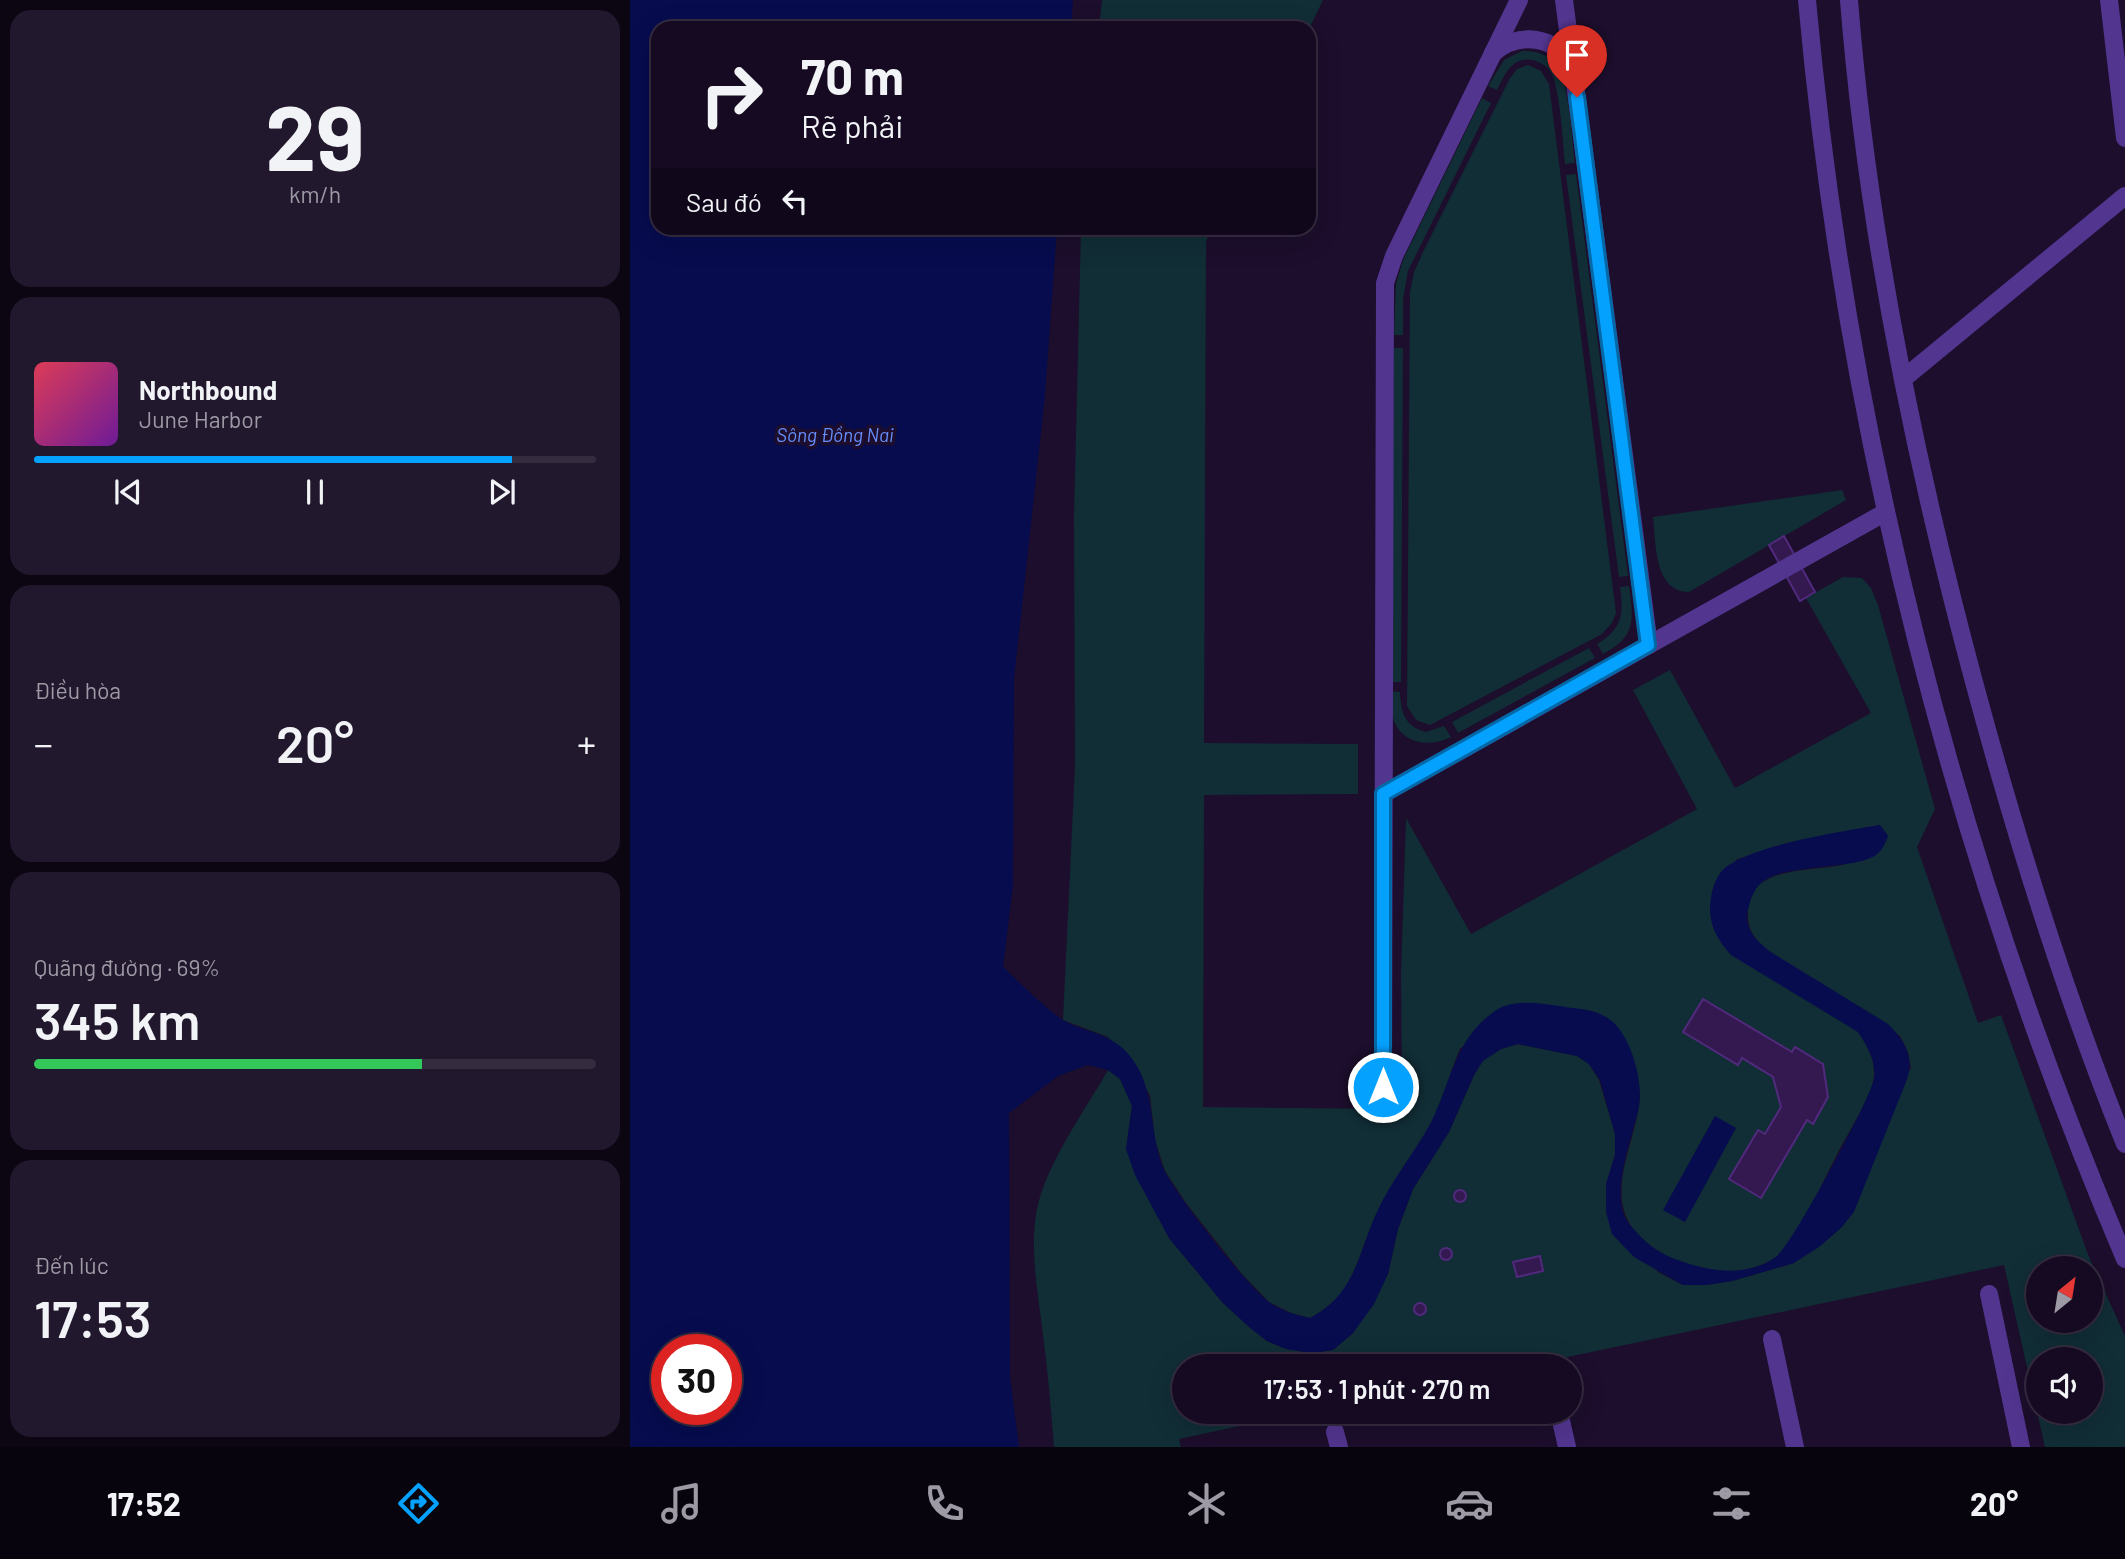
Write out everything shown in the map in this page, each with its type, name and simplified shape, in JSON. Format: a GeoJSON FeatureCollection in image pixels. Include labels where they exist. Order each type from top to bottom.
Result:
{"type":"FeatureCollection","features":[{"type":"Feature","properties":{"kind":"street"},"geometry":{"type":"LineString","coordinates":[[1383,1087],[1385,283],[1394,256],[1519,0]]}},
{"type":"Feature","properties":{"kind":"street"},"geometry":{"type":"LineString","coordinates":[[1564,0],[1648,645]]}},
{"type":"Feature","properties":{"kind":"street"},"geometry":{"type":"LineString","coordinates":[[1807,0],[1830,206],[1872,443],[1914,631],[1975,846],[2014,965],[2061,1097],[2125,1259]]}},
{"type":"Feature","properties":{"kind":"street"},"geometry":{"type":"LineString","coordinates":[[1849,0],[1865,142],[1903,379],[1950,594],[2008,805],[2074,1010],[2125,1144]]}},
{"type":"Feature","properties":{"kind":"street"},"geometry":{"type":"LineString","coordinates":[[2109,0],[2125,138]]}},
{"type":"Feature","properties":{"kind":"street"},"geometry":{"type":"LineString","coordinates":[[1493,53],[1514,40],[1539,40],[1561,52],[1574,73]]}},
{"type":"Feature","properties":{"kind":"street"},"geometry":{"type":"LineString","coordinates":[[1903,379],[2125,195]]}},
{"type":"Feature","properties":{"kind":"street"},"geometry":{"type":"LineString","coordinates":[[1383,794],[1886,512]]}},
{"type":"Feature","properties":{"kind":"street"},"geometry":{"type":"LineString","coordinates":[[1989,1294],[2021,1447]]}},
{"type":"Feature","properties":{"kind":"street"},"geometry":{"type":"LineString","coordinates":[[1772,1339],[1795,1447]]}},
{"type":"Feature","properties":{"kind":"street"},"geometry":{"type":"LineString","coordinates":[[1562,1424],[1567,1447]]}},
{"type":"Feature","properties":{"kind":"shaded area"},"geometry":{"type":"Polygon","coordinates":[[[1102,0],[1323,0],[1313,21],[1100,21],[1102,0]]]}},
{"type":"Feature","properties":{"kind":"shaded area"},"geometry":{"type":"Polygon","coordinates":[[[1522,51],[1546,56],[1554,61],[1561,73],[1567,97],[1575,163],[1565,164],[1556,88],[1546,67],[1532,60],[1519,61],[1510,68],[1497,90],[1488,86],[1504,60],[1522,51]]]}},
{"type":"Feature","properties":{"kind":"shaded area"},"geometry":{"type":"Polygon","coordinates":[[[1528,65],[1541,71],[1549,84],[1616,613],[1612,623],[1602,634],[1430,725],[1416,720],[1407,706],[1410,292],[1414,272],[1423,252],[1510,78],[1517,69],[1528,65]]]}},
{"type":"Feature","properties":{"kind":"shaded area"},"geometry":{"type":"Polygon","coordinates":[[[1482,98],[1491,103],[1408,271],[1403,299],[1403,335],[1394,335],[1396,284],[1403,260],[1482,98]]]}},
{"type":"Feature","properties":{"kind":"shaded area"},"geometry":{"type":"Polygon","coordinates":[[[1576,174],[1628,576],[1619,577],[1566,175],[1576,174]]]}},
{"type":"Feature","properties":{"kind":"shaded area"},"geometry":{"type":"Polygon","coordinates":[[[1081,235],[1209,235],[1206,241],[1204,743],[1358,744],[1358,794],[1204,795],[1203,1107],[1386,1109],[1402,1090],[1401,973],[1406,818],[1471,934],[1697,809],[1633,690],[1670,670],[1735,788],[1871,713],[1806,598],[1843,577],[1862,578],[1871,588],[1878,605],[1935,809],[1917,847],[1978,1023],[2001,1015],[2089,1256],[2026,1256],[2026,1334],[2104,1334],[2104,1290],[2125,1336],[2125,1447],[2045,1447],[2040,1424],[2103,1424],[2103,1347],[2026,1347],[2026,1363],[2004,1265],[1582,1354],[1172,1354],[1172,1424],[1249,1424],[1179,1439],[1181,1447],[1054,1447],[1035,1266],[1036,1214],[1053,1164],[1108,1070],[1120,1079],[1132,1106],[1126,1149],[1169,1238],[1223,1303],[1267,1341],[1286,1349],[1312,1353],[1333,1350],[1353,1333],[1388,1274],[1398,1229],[1413,1189],[1449,1132],[1474,1075],[1482,1061],[1501,1049],[1518,1044],[1577,1056],[1589,1064],[1599,1080],[1615,1134],[1615,1155],[1606,1185],[1606,1212],[1658,1272],[1683,1285],[1706,1285],[1732,1281],[1794,1263],[1911,1068],[1908,1052],[1900,1036],[1760,943],[1750,928],[1750,899],[1756,888],[1768,879],[1797,871],[1848,863],[1888,836],[1880,825],[1815,837],[1737,859],[1710,915],[1858,1032],[1870,1052],[1874,1070],[1873,1084],[1859,1114],[1792,1238],[1776,1257],[1745,1270],[1710,1270],[1676,1260],[1647,1243],[1633,1228],[1625,1212],[1622,1178],[1639,1106],[1639,1083],[1629,1051],[1613,1022],[1460,1048],[1431,1124],[1380,1207],[1348,1283],[1327,1307],[1310,1318],[1291,1313],[1269,1302],[1242,1274],[1186,1203],[1165,1171],[1155,1140],[1150,1095],[1108,1037],[1063,1020],[1075,766],[1074,517],[1081,235]]]}},
{"type":"Feature","properties":{"kind":"shaded area"},"geometry":{"type":"Polygon","coordinates":[[[1394,348],[1403,348],[1401,682],[1391,682],[1394,348]]]}},
{"type":"Feature","properties":{"kind":"shaded area"},"geometry":{"type":"Polygon","coordinates":[[[1842,490],[1846,500],[1689,592],[1678,590],[1669,584],[1663,575],[1656,552],[1653,517],[1842,490]]]}},
{"type":"Feature","properties":{"kind":"shaded area"},"geometry":{"type":"Polygon","coordinates":[[[1629,586],[1632,618],[1627,634],[1614,648],[1603,654],[1597,644],[1616,627],[1622,606],[1620,587],[1629,586]]]}},
{"type":"Feature","properties":{"kind":"shaded area"},"geometry":{"type":"Polygon","coordinates":[[[1589,648],[1595,658],[1458,733],[1452,722],[1589,648]]]}},
{"type":"Feature","properties":{"kind":"shaded area"},"geometry":{"type":"Polygon","coordinates":[[[1390,691],[1400,692],[1403,712],[1413,726],[1426,732],[1444,726],[1451,737],[1424,743],[1407,737],[1395,724],[1390,691]]]}},
{"type":"Feature","properties":{"kind":"water","name":"Sông Đồng Nai"},"geometry":{"type":"Polygon","coordinates":[[[630,0],[1073,0],[1072,21],[651,21],[651,235],[1056,235],[1045,395],[1014,679],[1013,885],[1003,967],[1063,1020],[1111,1040],[1135,1063],[1146,1088],[1164,1170],[1213,1240],[1270,1303],[1310,1318],[1337,1298],[1353,1272],[1383,1201],[1429,1126],[1468,1038],[1491,1014],[1499,1008],[1513,1004],[1547,1004],[1599,1013],[1613,1022],[1626,1039],[1638,1073],[1640,1096],[1624,1164],[1620,1195],[1627,1221],[1642,1238],[1670,1257],[1700,1267],[1727,1271],[1753,1268],[1777,1256],[1798,1226],[1859,1114],[1874,1079],[1874,1066],[1858,1032],[1731,955],[1713,927],[1710,907],[1714,884],[1721,872],[1733,863],[1772,847],[1880,825],[1888,836],[1881,850],[1868,859],[1797,870],[1771,877],[1757,887],[1747,913],[1748,926],[1754,937],[1769,951],[1888,1024],[1904,1043],[1909,1058],[1906,1082],[1854,1212],[1841,1228],[1819,1247],[1794,1263],[1732,1281],[1683,1285],[1634,1257],[1612,1234],[1606,1212],[1606,1184],[1615,1155],[1615,1134],[1600,1080],[1589,1064],[1577,1056],[1518,1044],[1501,1049],[1483,1061],[1474,1075],[1449,1132],[1413,1189],[1398,1229],[1388,1274],[1374,1304],[1353,1333],[1333,1350],[1312,1353],[1286,1349],[1267,1341],[1223,1303],[1169,1238],[1135,1175],[1126,1149],[1132,1106],[1120,1079],[1108,1070],[1088,1065],[1058,1076],[1009,1113],[1010,1377],[1019,1447],[630,1447],[630,0]]]}},
{"type":"Feature","properties":{"kind":"water"},"geometry":{"type":"Polygon","coordinates":[[[1715,1116],[1736,1128],[1685,1222],[1663,1210],[1715,1116]]]}},
{"type":"Feature","properties":{"kind":"building"},"geometry":{"type":"Polygon","coordinates":[[[1784,536],[1815,592],[1800,601],[1769,545],[1784,536]]]}},
{"type":"Feature","properties":{"kind":"building"},"geometry":{"type":"Polygon","coordinates":[[[1703,999],[1792,1052],[1795,1047],[1823,1064],[1828,1097],[1813,1124],[1807,1120],[1761,1198],[1729,1179],[1758,1130],[1765,1134],[1781,1107],[1773,1077],[1742,1058],[1738,1065],[1683,1032],[1703,999]]]}},
{"type":"Feature","properties":{"kind":"building"},"geometry":{"type":"Polygon","coordinates":[[[1460,1190],[1466,1196],[1460,1202],[1454,1196],[1460,1190]]]}},
{"type":"Feature","properties":{"kind":"building"},"geometry":{"type":"Polygon","coordinates":[[[1446,1248],[1452,1254],[1446,1260],[1440,1254],[1446,1248]]]}},
{"type":"Feature","properties":{"kind":"building"},"geometry":{"type":"Polygon","coordinates":[[[1540,1256],[1543,1271],[1517,1277],[1513,1262],[1540,1256]]]}},
{"type":"Feature","properties":{"kind":"building"},"geometry":{"type":"Polygon","coordinates":[[[1420,1303],[1426,1309],[1420,1315],[1414,1309],[1420,1303]]]}},
{"type":"Feature","properties":{"kind":"route"},"geometry":{"type":"LineString","coordinates":[[1383,1087],[1383,794],[1648,645],[1577,97]]}}]}
